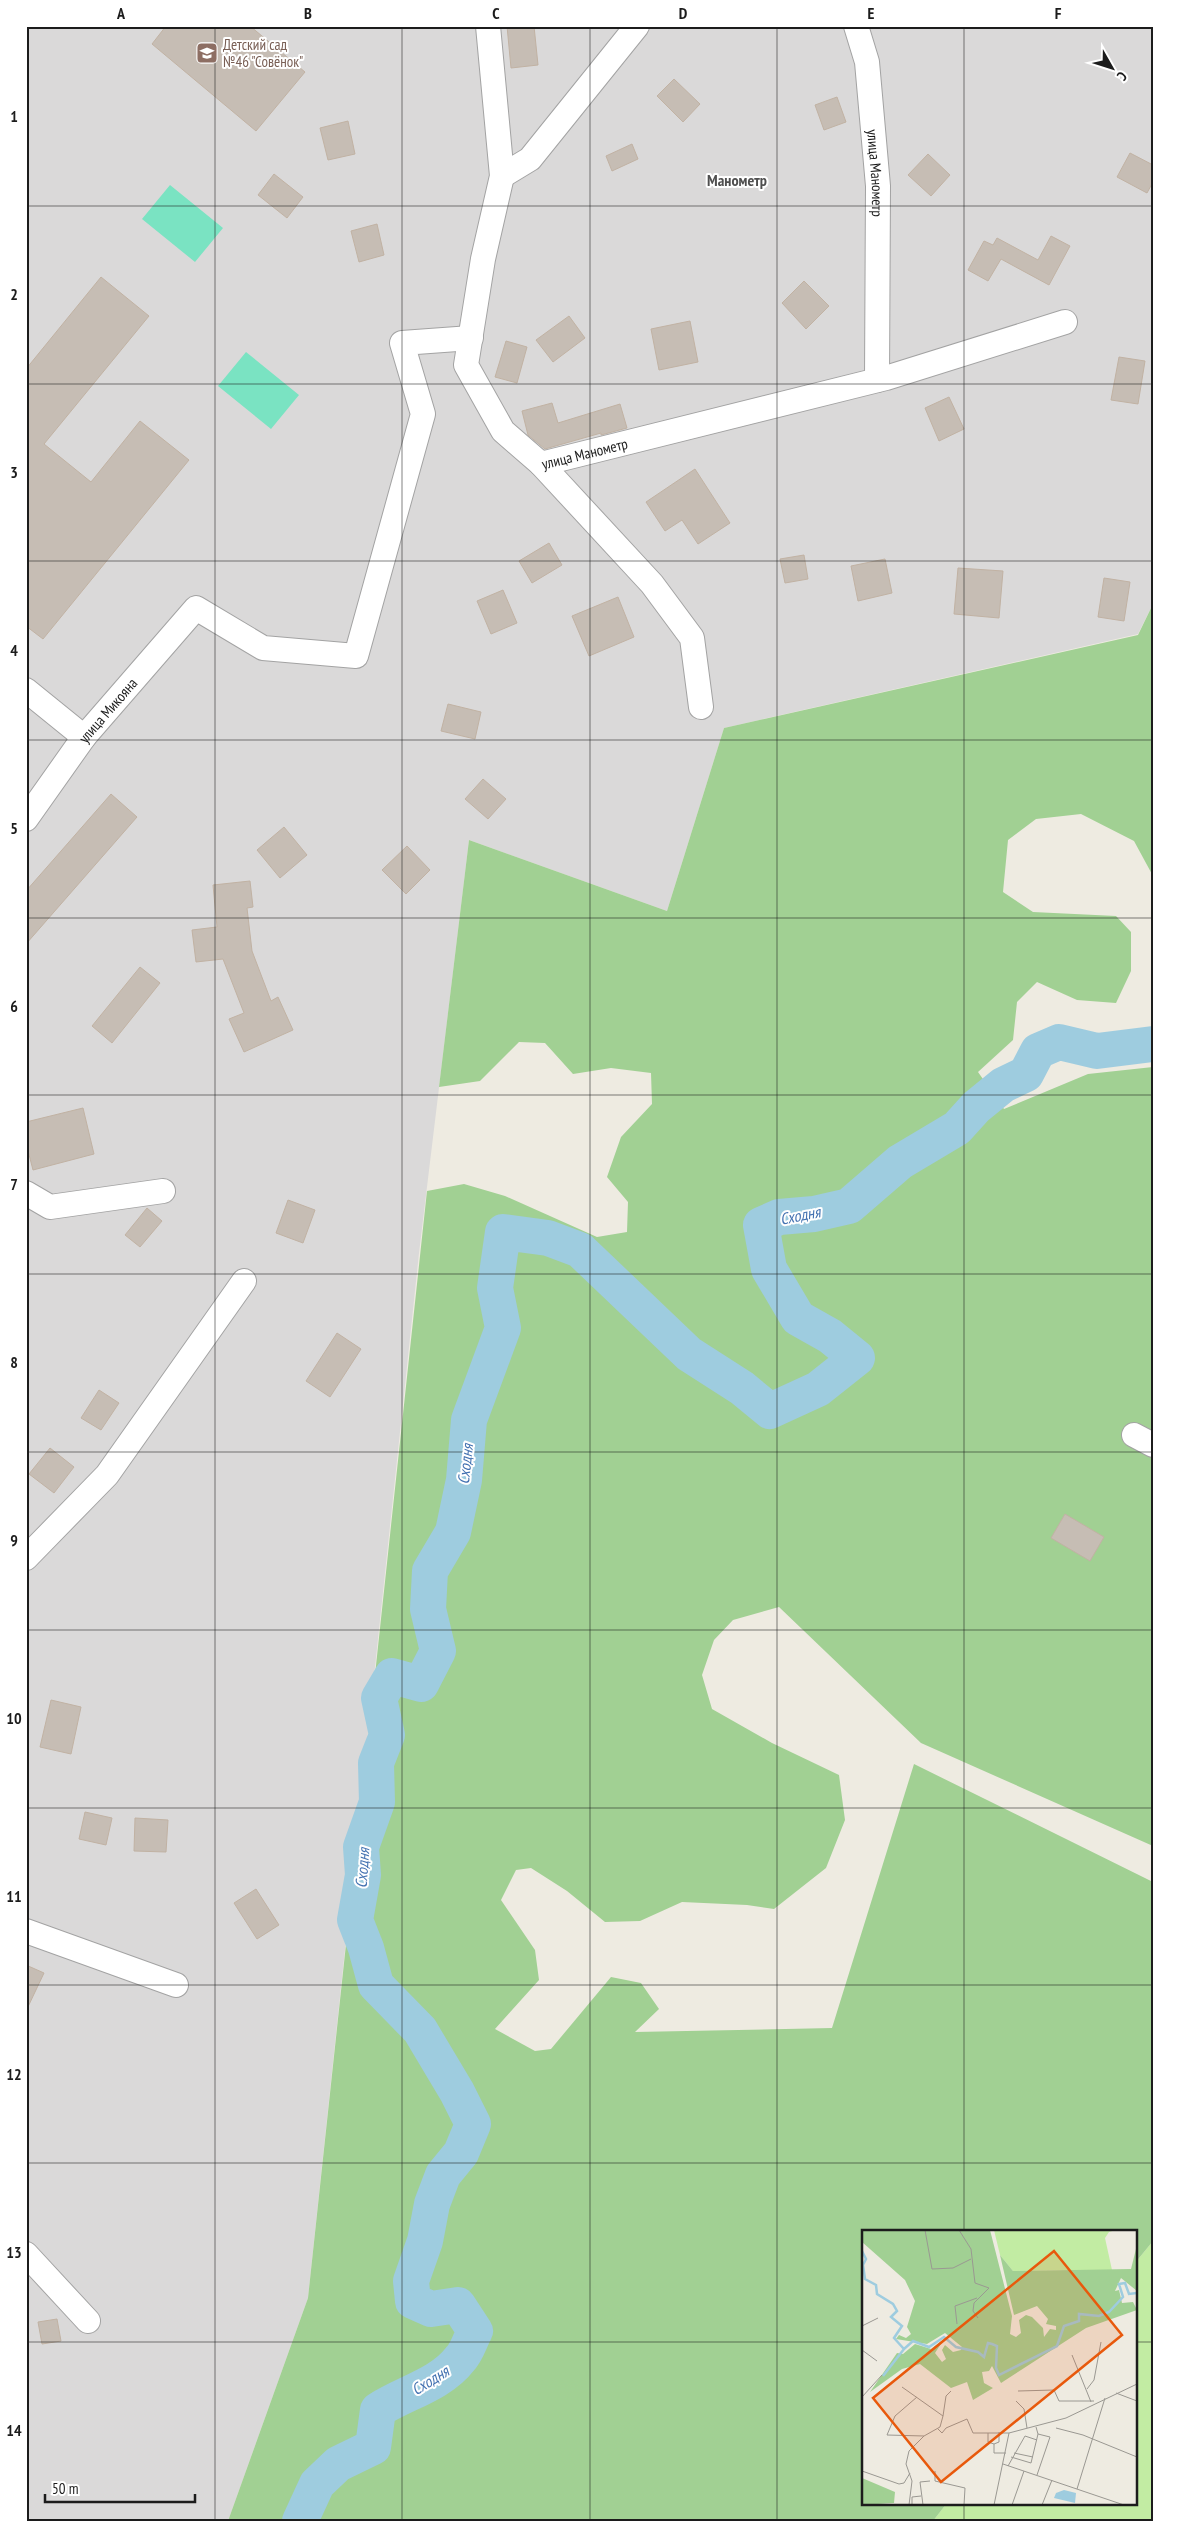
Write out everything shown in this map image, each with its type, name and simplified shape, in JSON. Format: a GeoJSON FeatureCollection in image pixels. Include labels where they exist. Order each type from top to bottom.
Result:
{"type":"FeatureCollection","features":[{"type":"Feature","properties":{"kind":"street","name":"улица Манометр"},"geometry":{"type":"LineString","coordinates":[[488,26],[502,176],[483,259],[466,365],[502,431],[541,464],[877,380],[1065,322]]}},
{"type":"Feature","properties":{"kind":"street"},"geometry":{"type":"LineString","coordinates":[[502,176],[530,160],[637,26]]}},
{"type":"Feature","properties":{"kind":"street","name":"улица Манометр"},"geometry":{"type":"LineString","coordinates":[[856,26],[867,62],[878,186],[877,380]]}},
{"type":"Feature","properties":{"kind":"street","name":"улица Микояна"},"geometry":{"type":"LineString","coordinates":[[26,819],[84,737],[196,608],[263,648],[356,656],[423,414],[402,344],[471,338]]}},
{"type":"Feature","properties":{"kind":"street"},"geometry":{"type":"LineString","coordinates":[[541,464],[652,584],[692,638],[701,707]]}},
{"type":"Feature","properties":{"kind":"street"},"geometry":{"type":"LineString","coordinates":[[26,690],[84,737]]}},
{"type":"Feature","properties":{"kind":"street"},"geometry":{"type":"LineString","coordinates":[[26,1193],[50,1207],[163,1191]]}},
{"type":"Feature","properties":{"kind":"street"},"geometry":{"type":"LineString","coordinates":[[26,1558],[107,1475],[244,1280]]}},
{"type":"Feature","properties":{"kind":"street"},"geometry":{"type":"LineString","coordinates":[[26,1931],[176,1985]]}},
{"type":"Feature","properties":{"kind":"street"},"geometry":{"type":"LineString","coordinates":[[26,2254],[88,2321]]}},
{"type":"Feature","properties":{"kind":"shaded area"},"geometry":{"type":"Polygon","coordinates":[[[26,26],[1153,26],[1153,604],[1138,634],[724,728],[667,911],[469,840],[419,1253],[308,2298],[228,2521],[26,2521],[26,26]]]}},
{"type":"Feature","properties":{"kind":"green space"},"geometry":{"type":"Polygon","coordinates":[[[170,185],[223,228],[195,262],[142,219],[170,185]]]}},
{"type":"Feature","properties":{"kind":"green space"},"geometry":{"type":"Polygon","coordinates":[[[246,352],[299,395],[271,429],[218,386],[246,352]]]}},
{"type":"Feature","properties":{"kind":"green space"},"geometry":{"type":"Polygon","coordinates":[[[1153,604],[1153,876],[1134,841],[1081,814],[1036,819],[1008,840],[1003,892],[1033,912],[1116,916],[1131,932],[1131,971],[1116,1003],[1077,1000],[1037,982],[1017,1002],[1013,1040],[978,1072],[1004,1109],[1088,1074],[1153,1067],[1153,1846],[921,1743],[779,1607],[733,1620],[714,1640],[702,1675],[712,1709],[772,1743],[839,1775],[845,1820],[826,1868],[774,1909],[747,1905],[682,1902],[640,1921],[605,1922],[567,1891],[531,1868],[516,1870],[501,1900],[535,1950],[539,1980],[495,2029],[535,2051],[551,2049],[611,1977],[641,1983],[659,2009],[635,2032],[832,2028],[914,1764],[1153,1882],[1153,2241],[1136,2262],[1136,2230],[862,2230],[862,2504],[946,2504],[933,2521],[228,2521],[308,2298],[427,1191],[464,1184],[505,1196],[597,1237],[627,1232],[628,1202],[607,1177],[621,1137],[652,1104],[651,1073],[611,1068],[573,1074],[545,1043],[519,1042],[480,1081],[439,1087],[469,840],[667,911],[724,728],[1138,635],[1153,604]]]}},
{"type":"Feature","properties":{"kind":"green space"},"geometry":{"type":"Polygon","coordinates":[[[1153,2241],[1153,2521],[933,2521],[946,2504],[1136,2504],[1136,2262],[1153,2241]]]}},
{"type":"Feature","properties":{"kind":"building"},"geometry":{"type":"Polygon","coordinates":[[[166,26],[250,26],[305,72],[256,131],[152,44],[166,26]]]}},
{"type":"Feature","properties":{"kind":"building"},"geometry":{"type":"Polygon","coordinates":[[[507,26],[534,26],[538,65],[511,68],[507,26]]]}},
{"type":"Feature","properties":{"kind":"building"},"geometry":{"type":"Polygon","coordinates":[[[674,79],[700,104],[683,122],[657,96],[674,79]]]}},
{"type":"Feature","properties":{"kind":"building"},"geometry":{"type":"Polygon","coordinates":[[[837,97],[846,122],[824,130],[815,105],[837,97]]]}},
{"type":"Feature","properties":{"kind":"building"},"geometry":{"type":"Polygon","coordinates":[[[348,121],[355,154],[328,160],[320,128],[348,121]]]}},
{"type":"Feature","properties":{"kind":"building"},"geometry":{"type":"Polygon","coordinates":[[[632,144],[638,159],[612,171],[606,156],[632,144]]]}},
{"type":"Feature","properties":{"kind":"building"},"geometry":{"type":"Polygon","coordinates":[[[1130,153],[1153,165],[1153,182],[1147,193],[1117,177],[1130,153]]]}},
{"type":"Feature","properties":{"kind":"building"},"geometry":{"type":"Polygon","coordinates":[[[928,154],[950,175],[931,196],[908,175],[928,154]]]}},
{"type":"Feature","properties":{"kind":"building"},"geometry":{"type":"Polygon","coordinates":[[[274,174],[303,197],[287,218],[258,195],[274,174]]]}},
{"type":"Feature","properties":{"kind":"building"},"geometry":{"type":"Polygon","coordinates":[[[377,224],[384,255],[359,262],[351,231],[377,224]]]}},
{"type":"Feature","properties":{"kind":"building"},"geometry":{"type":"Polygon","coordinates":[[[1051,236],[1070,246],[1049,285],[1001,259],[988,281],[968,270],[984,241],[993,245],[997,238],[1038,260],[1051,236]]]}},
{"type":"Feature","properties":{"kind":"building"},"geometry":{"type":"Polygon","coordinates":[[[101,277],[149,316],[44,444],[91,482],[140,421],[189,460],[43,639],[26,626],[26,369],[101,277]]]}},
{"type":"Feature","properties":{"kind":"building"},"geometry":{"type":"Polygon","coordinates":[[[804,281],[829,306],[806,329],[782,303],[804,281]]]}},
{"type":"Feature","properties":{"kind":"building"},"geometry":{"type":"Polygon","coordinates":[[[569,316],[585,338],[553,362],[536,340],[569,316]]]}},
{"type":"Feature","properties":{"kind":"building"},"geometry":{"type":"Polygon","coordinates":[[[690,321],[698,362],[659,370],[651,329],[690,321]]]}},
{"type":"Feature","properties":{"kind":"building"},"geometry":{"type":"Polygon","coordinates":[[[506,341],[527,347],[517,383],[495,377],[506,341]]]}},
{"type":"Feature","properties":{"kind":"building"},"geometry":{"type":"Polygon","coordinates":[[[1119,357],[1145,361],[1138,404],[1111,400],[1119,357]]]}},
{"type":"Feature","properties":{"kind":"building"},"geometry":{"type":"Polygon","coordinates":[[[949,397],[964,429],[939,441],[925,408],[949,397]]]}},
{"type":"Feature","properties":{"kind":"building"},"geometry":{"type":"Polygon","coordinates":[[[552,403],[558,423],[620,404],[627,428],[601,435],[601,433],[545,449],[528,435],[522,411],[552,403]]]}},
{"type":"Feature","properties":{"kind":"building"},"geometry":{"type":"Polygon","coordinates":[[[695,469],[730,523],[698,544],[682,520],[665,531],[646,502],[695,469]]]}},
{"type":"Feature","properties":{"kind":"building"},"geometry":{"type":"Polygon","coordinates":[[[549,543],[562,565],[532,583],[519,561],[549,543]]]}},
{"type":"Feature","properties":{"kind":"building"},"geometry":{"type":"Polygon","coordinates":[[[804,555],[808,579],[785,583],[780,559],[804,555]]]}},
{"type":"Feature","properties":{"kind":"building"},"geometry":{"type":"Polygon","coordinates":[[[885,559],[892,593],[858,601],[851,566],[885,559]]]}},
{"type":"Feature","properties":{"kind":"building"},"geometry":{"type":"Polygon","coordinates":[[[958,568],[1003,571],[999,618],[954,614],[958,568]]]}},
{"type":"Feature","properties":{"kind":"building"},"geometry":{"type":"Polygon","coordinates":[[[1104,578],[1130,582],[1124,621],[1098,617],[1104,578]]]}},
{"type":"Feature","properties":{"kind":"building"},"geometry":{"type":"Polygon","coordinates":[[[503,590],[517,623],[491,634],[477,601],[503,590]]]}},
{"type":"Feature","properties":{"kind":"building"},"geometry":{"type":"Polygon","coordinates":[[[618,597],[634,637],[589,656],[572,616],[618,597]]]}},
{"type":"Feature","properties":{"kind":"building"},"geometry":{"type":"Polygon","coordinates":[[[448,704],[481,712],[475,739],[441,731],[448,704]]]}},
{"type":"Feature","properties":{"kind":"building"},"geometry":{"type":"Polygon","coordinates":[[[483,779],[506,799],[488,819],[465,799],[483,779]]]}},
{"type":"Feature","properties":{"kind":"building"},"geometry":{"type":"Polygon","coordinates":[[[111,794],[137,817],[26,944],[26,891],[111,794]]]}},
{"type":"Feature","properties":{"kind":"building"},"geometry":{"type":"Polygon","coordinates":[[[284,827],[307,855],[280,878],[257,850],[284,827]]]}},
{"type":"Feature","properties":{"kind":"building"},"geometry":{"type":"Polygon","coordinates":[[[407,846],[430,870],[406,894],[382,870],[407,846]]]}},
{"type":"Feature","properties":{"kind":"building"},"geometry":{"type":"Polygon","coordinates":[[[250,881],[253,907],[247,908],[252,951],[271,1001],[278,997],[293,1030],[244,1052],[229,1019],[244,1013],[223,959],[196,962],[192,930],[217,927],[213,885],[250,881]]]}},
{"type":"Feature","properties":{"kind":"building"},"geometry":{"type":"Polygon","coordinates":[[[140,967],[160,983],[112,1043],[92,1026],[140,967]]]}},
{"type":"Feature","properties":{"kind":"building"},"geometry":{"type":"Polygon","coordinates":[[[83,1108],[94,1154],[33,1170],[26,1143],[26,1122],[83,1108]]]}},
{"type":"Feature","properties":{"kind":"building"},"geometry":{"type":"Polygon","coordinates":[[[288,1200],[315,1210],[303,1243],[276,1233],[288,1200]]]}},
{"type":"Feature","properties":{"kind":"building"},"geometry":{"type":"Polygon","coordinates":[[[147,1208],[162,1221],[140,1247],[125,1235],[147,1208]]]}},
{"type":"Feature","properties":{"kind":"building"},"geometry":{"type":"Polygon","coordinates":[[[337,1333],[361,1349],[330,1397],[306,1381],[337,1333]]]}},
{"type":"Feature","properties":{"kind":"building"},"geometry":{"type":"Polygon","coordinates":[[[99,1390],[119,1403],[101,1430],[81,1418],[99,1390]]]}},
{"type":"Feature","properties":{"kind":"building"},"geometry":{"type":"Polygon","coordinates":[[[50,1448],[74,1467],[54,1493],[29,1474],[50,1448]]]}},
{"type":"Feature","properties":{"kind":"building"},"geometry":{"type":"Polygon","coordinates":[[[1065,1514],[1104,1537],[1090,1561],[1051,1538],[1065,1514]]]}},
{"type":"Feature","properties":{"kind":"building"},"geometry":{"type":"Polygon","coordinates":[[[51,1700],[81,1707],[71,1754],[40,1747],[51,1700]]]}},
{"type":"Feature","properties":{"kind":"building"},"geometry":{"type":"Polygon","coordinates":[[[85,1812],[112,1818],[106,1845],[79,1839],[85,1812]]]}},
{"type":"Feature","properties":{"kind":"building"},"geometry":{"type":"Polygon","coordinates":[[[135,1818],[168,1820],[166,1852],[134,1851],[135,1818]]]}},
{"type":"Feature","properties":{"kind":"building"},"geometry":{"type":"Polygon","coordinates":[[[256,1889],[279,1925],[257,1939],[234,1903],[256,1889]]]}},
{"type":"Feature","properties":{"kind":"building"},"geometry":{"type":"Polygon","coordinates":[[[26,1965],[44,1973],[26,2011],[26,1965]]]}},
{"type":"Feature","properties":{"kind":"building"},"geometry":{"type":"Polygon","coordinates":[[[57,2319],[61,2341],[42,2344],[38,2322],[57,2319]]]}},
{"type":"Feature","properties":{"kind":"waterway","name":"Сходня"},"geometry":{"type":"LineString","coordinates":[[300,2521],[317,2484],[338,2464],[373,2447],[378,2410],[432,2382],[452,2368],[465,2353],[475,2331],[458,2305],[431,2309],[413,2301],[411,2281],[425,2241],[432,2204],[443,2175],[461,2153],[473,2124],[457,2092],[420,2030],[376,1985],[366,1948],[355,1920],[363,1875],[361,1847],[377,1802],[376,1763],[387,1735],[379,1698],[392,1676],[421,1684],[438,1651],[428,1609],[430,1571],[453,1532],[464,1480],[469,1420],[503,1328],[495,1288],[503,1232],[548,1238],[580,1250],[689,1354],[742,1388],[770,1411],[818,1389],[857,1358],[830,1336],[798,1318],[769,1269],[761,1225],[779,1217],[814,1214],[849,1206],[900,1162],[957,1128],[976,1107],[1003,1085],[1026,1074],[1038,1051],[1059,1042],[1097,1051],[1153,1044]]}},
{"type":"Feature","properties":{"kind":"place","name":"Детский сад №46 \"Совёнок\""},"geometry":{"type":"Point","coordinates":[207,53]}},
{"type":"Feature","properties":{"kind":"district","name":"Манометр"},"geometry":{"type":"Point","coordinates":[737,180]}}]}
